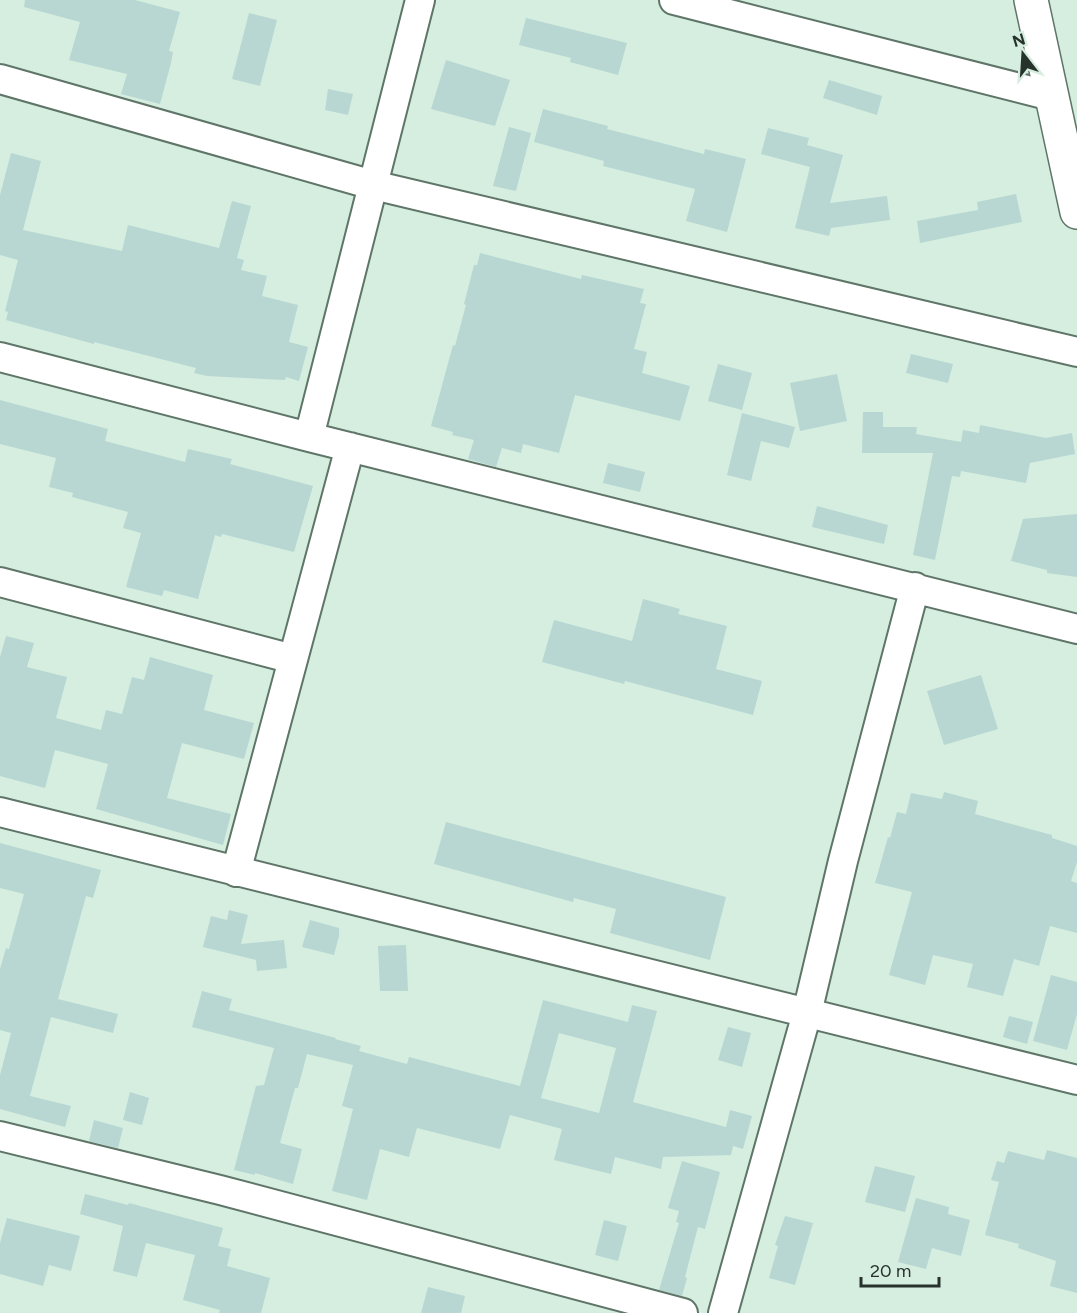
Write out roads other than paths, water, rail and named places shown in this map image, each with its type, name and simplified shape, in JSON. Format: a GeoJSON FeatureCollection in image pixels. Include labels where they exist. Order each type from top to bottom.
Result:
{"type":"FeatureCollection","features":[{"type":"Feature","properties":{"kind":"main road"},"geometry":{"type":"LineString","coordinates":[[1030,0],[1077,212]]}},
{"type":"Feature","properties":{"kind":"street"},"geometry":{"type":"LineString","coordinates":[[309,437],[420,0]]}},
{"type":"Feature","properties":{"kind":"street"},"geometry":{"type":"LineString","coordinates":[[674,0],[1051,96]]}},
{"type":"Feature","properties":{"kind":"street"},"geometry":{"type":"LineString","coordinates":[[0,80],[373,185],[1077,352]]}},
{"type":"Feature","properties":{"kind":"street"},"geometry":{"type":"LineString","coordinates":[[0,357],[309,437],[1077,629]]}},
{"type":"Feature","properties":{"kind":"street"},"geometry":{"type":"LineString","coordinates":[[236,872],[350,447]]}},
{"type":"Feature","properties":{"kind":"street"},"geometry":{"type":"LineString","coordinates":[[0,582],[293,659]]}},
{"type":"Feature","properties":{"kind":"street"},"geometry":{"type":"LineString","coordinates":[[723,1313],[807,1013],[843,861],[915,587]]}},
{"type":"Feature","properties":{"kind":"street"},"geometry":{"type":"LineString","coordinates":[[0,812],[1077,1080]]}},
{"type":"Feature","properties":{"kind":"street"},"geometry":{"type":"LineString","coordinates":[[0,1136],[220,1190],[683,1313]]}}]}
